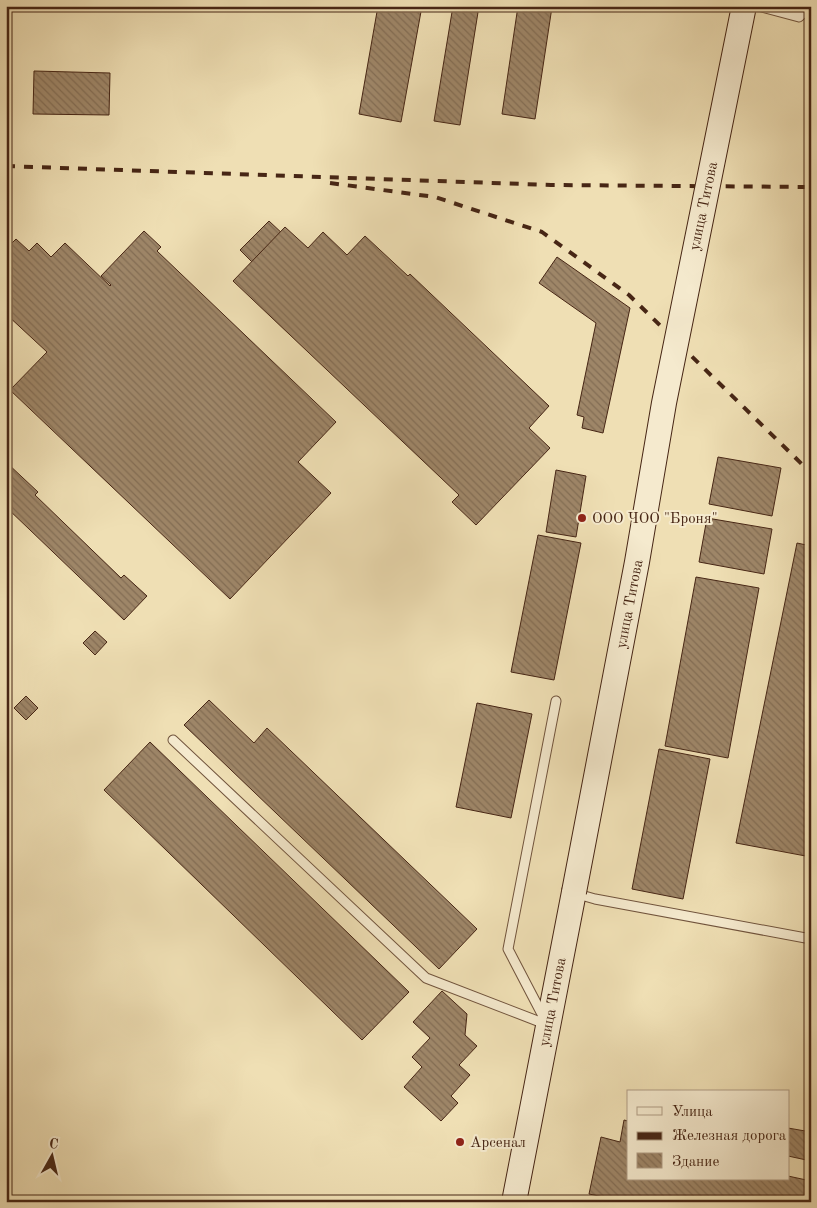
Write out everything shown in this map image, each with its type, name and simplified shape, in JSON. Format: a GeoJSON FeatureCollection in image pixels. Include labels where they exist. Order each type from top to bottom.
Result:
{"type":"FeatureCollection","features":[{"type":"Feature","properties":{"kind":"main road","name":"улица Титова"},"geometry":{"type":"LineString","coordinates":[[514,1202],[637,562],[675,347],[744,6]]}},
{"type":"Feature","properties":{"kind":"lane"},"geometry":{"type":"LineString","coordinates":[[758,6],[799,16],[811,6]]}},
{"type":"Feature","properties":{"kind":"lane"},"geometry":{"type":"LineString","coordinates":[[548,1025],[508,949],[556,701]]}},
{"type":"Feature","properties":{"kind":"lane"},"geometry":{"type":"LineString","coordinates":[[173,740],[426,978],[548,1025]]}},
{"type":"Feature","properties":{"kind":"lane"},"geometry":{"type":"LineString","coordinates":[[574,892],[595,899],[811,939]]}},
{"type":"Feature","properties":{"kind":"building"},"geometry":{"type":"Polygon","coordinates":[[[378,6],[422,6],[401,122],[359,114],[378,6]]]}},
{"type":"Feature","properties":{"kind":"building"},"geometry":{"type":"Polygon","coordinates":[[[453,6],[479,6],[460,125],[434,121],[453,6]]]}},
{"type":"Feature","properties":{"kind":"building"},"geometry":{"type":"Polygon","coordinates":[[[518,6],[552,7],[535,119],[502,114],[518,6]]]}},
{"type":"Feature","properties":{"kind":"building"},"geometry":{"type":"Polygon","coordinates":[[[34,71],[110,73],[109,115],[33,114],[34,71]]]}},
{"type":"Feature","properties":{"kind":"building"},"geometry":{"type":"Polygon","coordinates":[[[269,221],[285,236],[256,266],[240,250],[269,221]]]}},
{"type":"Feature","properties":{"kind":"building"},"geometry":{"type":"Polygon","coordinates":[[[285,227],[308,248],[323,232],[347,255],[365,236],[408,276],[410,274],[549,406],[529,428],[550,448],[476,525],[452,502],[459,495],[233,281],[285,227]]]}},
{"type":"Feature","properties":{"kind":"building"},"geometry":{"type":"Polygon","coordinates":[[[144,231],[161,247],[157,251],[336,422],[298,462],[331,493],[230,599],[10,390],[47,352],[6,314],[6,249],[16,239],[29,251],[37,243],[51,257],[65,243],[110,286],[101,276],[144,231]]]}},
{"type":"Feature","properties":{"kind":"building"},"geometry":{"type":"Polygon","coordinates":[[[557,257],[630,308],[603,433],[582,428],[584,417],[577,415],[596,323],[539,283],[557,257]]]}},
{"type":"Feature","properties":{"kind":"building"},"geometry":{"type":"Polygon","coordinates":[[[718,457],[781,468],[772,516],[709,504],[718,457]]]}},
{"type":"Feature","properties":{"kind":"building"},"geometry":{"type":"Polygon","coordinates":[[[6,462],[38,492],[35,495],[121,578],[124,575],[147,596],[124,620],[6,507],[6,462]]]}},
{"type":"Feature","properties":{"kind":"building"},"geometry":{"type":"Polygon","coordinates":[[[556,470],[586,476],[576,537],[546,532],[556,470]]]}},
{"type":"Feature","properties":{"kind":"building"},"geometry":{"type":"Polygon","coordinates":[[[707,518],[772,529],[764,574],[699,562],[707,518]]]}},
{"type":"Feature","properties":{"kind":"building"},"geometry":{"type":"Polygon","coordinates":[[[538,535],[581,543],[554,680],[511,672],[538,535]]]}},
{"type":"Feature","properties":{"kind":"building"},"geometry":{"type":"Polygon","coordinates":[[[797,543],[811,546],[811,857],[736,843],[797,543]]]}},
{"type":"Feature","properties":{"kind":"building"},"geometry":{"type":"Polygon","coordinates":[[[696,577],[759,588],[728,758],[665,746],[696,577]]]}},
{"type":"Feature","properties":{"kind":"building"},"geometry":{"type":"Polygon","coordinates":[[[95,631],[107,642],[95,655],[83,643],[95,631]]]}},
{"type":"Feature","properties":{"kind":"building"},"geometry":{"type":"Polygon","coordinates":[[[26,696],[38,708],[26,720],[14,708],[26,696]]]}},
{"type":"Feature","properties":{"kind":"building"},"geometry":{"type":"Polygon","coordinates":[[[209,700],[254,743],[267,728],[477,929],[439,969],[184,725],[209,700]]]}},
{"type":"Feature","properties":{"kind":"building"},"geometry":{"type":"Polygon","coordinates":[[[477,703],[532,714],[511,818],[456,807],[477,703]]]}},
{"type":"Feature","properties":{"kind":"building"},"geometry":{"type":"Polygon","coordinates":[[[150,742],[409,992],[362,1040],[104,790],[150,742]]]}},
{"type":"Feature","properties":{"kind":"building"},"geometry":{"type":"Polygon","coordinates":[[[659,749],[710,759],[683,899],[632,889],[659,749]]]}},
{"type":"Feature","properties":{"kind":"building"},"geometry":{"type":"Polygon","coordinates":[[[442,991],[467,1014],[465,1035],[477,1046],[459,1065],[470,1075],[451,1096],[458,1103],[441,1121],[404,1087],[422,1067],[412,1057],[430,1038],[413,1022],[442,991]]]}},
{"type":"Feature","properties":{"kind":"building"},"geometry":{"type":"Polygon","coordinates":[[[624,1120],[627,1121],[627,1180],[790,1180],[790,1176],[811,1181],[811,1202],[628,1202],[589,1194],[601,1137],[620,1142],[624,1120]]]}},
{"type":"Feature","properties":{"kind":"building"},"geometry":{"type":"Polygon","coordinates":[[[790,1128],[811,1132],[811,1161],[790,1156],[790,1128]]]}},
{"type":"Feature","properties":{"kind":"railway"},"geometry":{"type":"LineString","coordinates":[[6,166],[551,185],[811,187]]}},
{"type":"Feature","properties":{"kind":"railway"},"geometry":{"type":"LineString","coordinates":[[330,183],[435,197],[542,232],[629,295],[811,473]]}},
{"type":"Feature","properties":{"kind":"place","name":"ООО ЧОО \"Броня\""},"geometry":{"type":"Point","coordinates":[582,518]}},
{"type":"Feature","properties":{"kind":"place","name":"Арсенал"},"geometry":{"type":"Point","coordinates":[460,1142]}}]}
